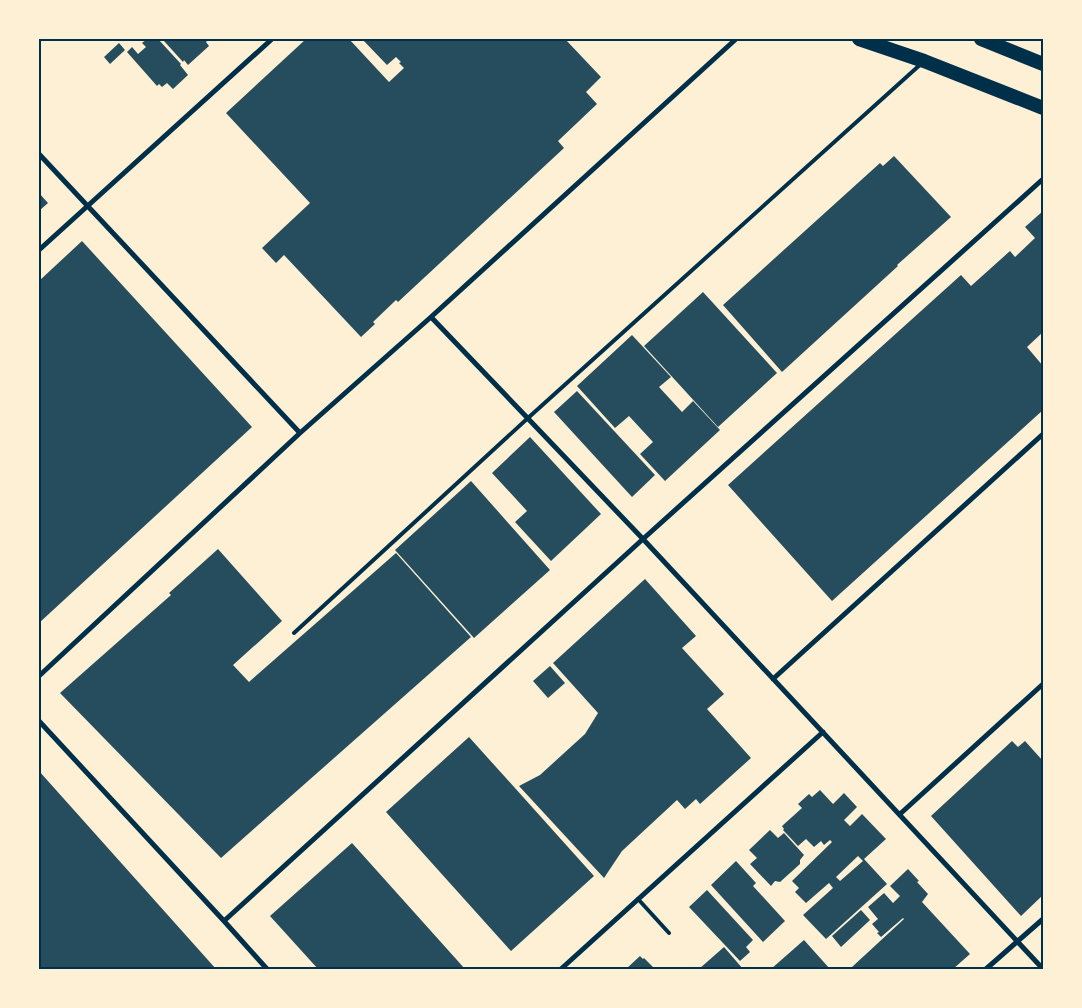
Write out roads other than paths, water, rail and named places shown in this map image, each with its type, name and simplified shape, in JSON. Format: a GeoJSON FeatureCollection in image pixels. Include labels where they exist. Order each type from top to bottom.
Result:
{"type":"FeatureCollection","features":[{"type":"Feature","properties":{"kind":"highway"},"geometry":{"type":"LineString","coordinates":[[859,39],[924,61],[1043,108]]}},
{"type":"Feature","properties":{"kind":"highway"},"geometry":{"type":"LineString","coordinates":[[981,39],[1043,64]]}},
{"type":"Feature","properties":{"kind":"street"},"geometry":{"type":"LineString","coordinates":[[39,250],[272,39]]}},
{"type":"Feature","properties":{"kind":"street"},"geometry":{"type":"LineString","coordinates":[[39,676],[300,433],[431,317],[736,39]]}},
{"type":"Feature","properties":{"kind":"street"},"geometry":{"type":"LineString","coordinates":[[39,154],[300,433]]}},
{"type":"Feature","properties":{"kind":"street"},"geometry":{"type":"LineString","coordinates":[[224,920],[1043,179]]}},
{"type":"Feature","properties":{"kind":"street"},"geometry":{"type":"LineString","coordinates":[[431,317],[643,539],[1043,969]]}},
{"type":"Feature","properties":{"kind":"street"},"geometry":{"type":"LineString","coordinates":[[773,679],[1043,434]]}},
{"type":"Feature","properties":{"kind":"street"},"geometry":{"type":"LineString","coordinates":[[900,814],[1043,684]]}},
{"type":"Feature","properties":{"kind":"street"},"geometry":{"type":"LineString","coordinates":[[39,721],[224,920],[267,969]]}},
{"type":"Feature","properties":{"kind":"street"},"geometry":{"type":"LineString","coordinates":[[561,969],[823,732]]}},
{"type":"Feature","properties":{"kind":"street"},"geometry":{"type":"LineString","coordinates":[[986,969],[1043,919]]}},
{"type":"Feature","properties":{"kind":"lane"},"geometry":{"type":"LineString","coordinates":[[294,633],[528,418],[924,61]]}},
{"type":"Feature","properties":{"kind":"lane"},"geometry":{"type":"LineString","coordinates":[[638,899],[668,933]]}}]}
